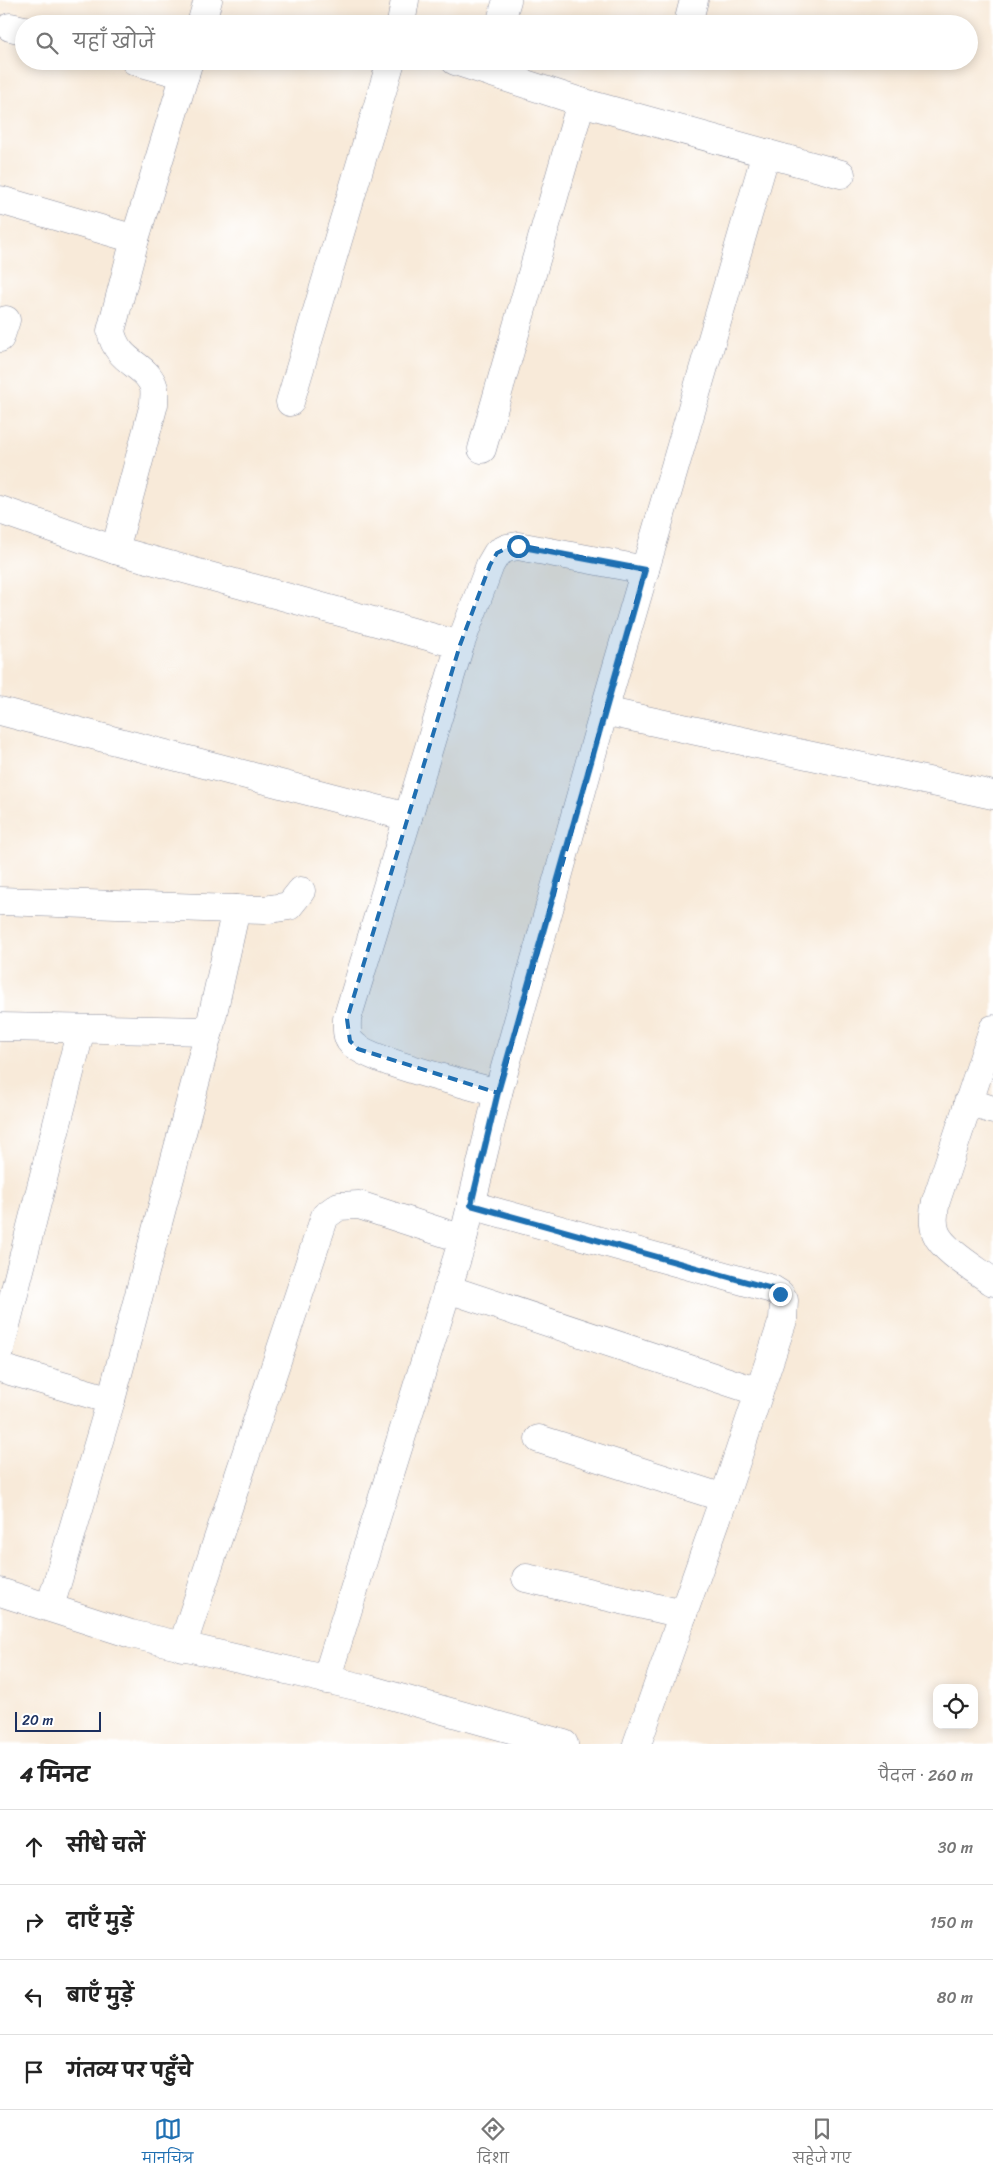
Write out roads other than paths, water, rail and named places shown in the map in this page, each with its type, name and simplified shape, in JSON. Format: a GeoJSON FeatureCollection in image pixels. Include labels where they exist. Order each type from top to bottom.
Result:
{"type":"FeatureCollection","features":[{"type":"Feature","properties":{"kind":"street"},"geometry":{"type":"LineString","coordinates":[[204,15],[208,0]]}},
{"type":"Feature","properties":{"kind":"street"},"geometry":{"type":"LineString","coordinates":[[402,15],[404,0]]}},
{"type":"Feature","properties":{"kind":"street"},"geometry":{"type":"LineString","coordinates":[[503,15],[507,0]]}},
{"type":"Feature","properties":{"kind":"street"},"geometry":{"type":"LineString","coordinates":[[690,15],[694,0]]}},
{"type":"Feature","properties":{"kind":"street"},"geometry":{"type":"LineString","coordinates":[[115,550],[154,404],[154,389],[150,379],[118,352],[113,342],[111,331],[135,239],[186,70]]}},
{"type":"Feature","properties":{"kind":"street"},"geometry":{"type":"LineString","coordinates":[[290,402],[387,70]]}},
{"type":"Feature","properties":{"kind":"street"},"geometry":{"type":"LineString","coordinates":[[495,70],[581,102],[841,174]]}},
{"type":"Feature","properties":{"kind":"street"},"geometry":{"type":"LineString","coordinates":[[482,449],[581,102]]}},
{"type":"Feature","properties":{"kind":"street"},"geometry":{"type":"LineString","coordinates":[[326,1680],[463,1239],[498,1092],[604,711],[766,153]]}},
{"type":"Feature","properties":{"kind":"street"},"geometry":{"type":"LineString","coordinates":[[0,200],[135,239]]}},
{"type":"Feature","properties":{"kind":"street"},"geometry":{"type":"LineString","coordinates":[[0,510],[115,550],[460,645]]}},
{"type":"Feature","properties":{"kind":"street"},"geometry":{"type":"LineString","coordinates":[[498,1092],[386,1060],[358,1049],[350,1041],[347,1031],[347,1019],[460,645],[490,565],[497,553],[507,548],[530,546],[645,570]]}},
{"type":"Feature","properties":{"kind":"street"},"geometry":{"type":"LineString","coordinates":[[0,711],[408,817]]}},
{"type":"Feature","properties":{"kind":"street"},"geometry":{"type":"LineString","coordinates":[[604,711],[993,795]]}},
{"type":"Feature","properties":{"kind":"street"},"geometry":{"type":"LineString","coordinates":[[0,901],[281,909],[289,906],[301,891]]}},
{"type":"Feature","properties":{"kind":"street"},"geometry":{"type":"LineString","coordinates":[[50,1607],[111,1400],[209,1031],[236,909]]}},
{"type":"Feature","properties":{"kind":"street"},"geometry":{"type":"LineString","coordinates":[[0,1027],[209,1031]]}},
{"type":"Feature","properties":{"kind":"street"},"geometry":{"type":"LineString","coordinates":[[0,1349],[81,1029]]}},
{"type":"Feature","properties":{"kind":"street"},"geometry":{"type":"LineString","coordinates":[[993,1029],[981,1106],[936,1201],[934,1215],[936,1233],[949,1249],[993,1282]]}},
{"type":"Feature","properties":{"kind":"street"},"geometry":{"type":"LineString","coordinates":[[182,1647],[325,1216],[339,1206],[359,1205],[463,1239]]}},
{"type":"Feature","properties":{"kind":"street"},"geometry":{"type":"LineString","coordinates":[[471,1205],[772,1289],[780,1294],[784,1300],[784,1315],[724,1498],[637,1744]]}},
{"type":"Feature","properties":{"kind":"street"},"geometry":{"type":"LineString","coordinates":[[448,1289],[759,1392]]}},
{"type":"Feature","properties":{"kind":"street"},"geometry":{"type":"LineString","coordinates":[[0,1368],[111,1400]]}},
{"type":"Feature","properties":{"kind":"street"},"geometry":{"type":"LineString","coordinates":[[539,1439],[724,1498]]}},
{"type":"Feature","properties":{"kind":"street"},"geometry":{"type":"LineString","coordinates":[[526,1578],[683,1614]]}},
{"type":"Feature","properties":{"kind":"street"},"geometry":{"type":"LineString","coordinates":[[0,1592],[24,1602],[50,1607],[131,1634],[368,1689],[555,1743]]}}]}
